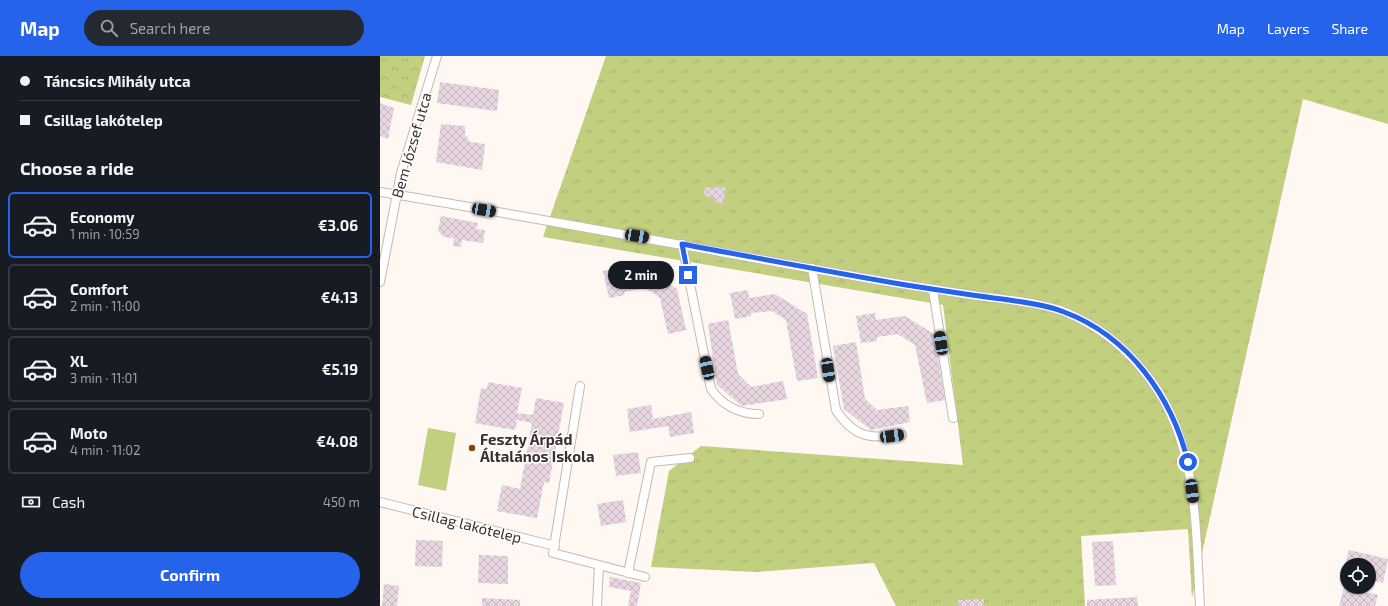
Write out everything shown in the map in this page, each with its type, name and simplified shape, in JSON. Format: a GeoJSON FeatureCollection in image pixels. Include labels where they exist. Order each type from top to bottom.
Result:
{"type":"FeatureCollection","features":[{"type":"Feature","properties":{"kind":"street","name":"Bem József utca"},"geometry":{"type":"LineString","coordinates":[[380,282],[396,194],[406,156],[438,56]]}},
{"type":"Feature","properties":{"kind":"street"},"geometry":{"type":"LineString","coordinates":[[380,192],[682,244],[933,290],[1040,305],[1063,311],[1078,318],[1106,336],[1142,369],[1170,411],[1186,455],[1194,502],[1200,606]]}},
{"type":"Feature","properties":{"kind":"street"},"geometry":{"type":"LineString","coordinates":[[682,244],[711,388],[715,396],[728,406],[746,414],[759,414]]}},
{"type":"Feature","properties":{"kind":"street"},"geometry":{"type":"LineString","coordinates":[[812,268],[836,410],[848,427],[865,436],[882,438],[902,435]]}},
{"type":"Feature","properties":{"kind":"street"},"geometry":{"type":"LineString","coordinates":[[933,290],[953,418]]}},
{"type":"Feature","properties":{"kind":"street"},"geometry":{"type":"LineString","coordinates":[[554,546],[580,386]]}},
{"type":"Feature","properties":{"kind":"street"},"geometry":{"type":"LineString","coordinates":[[628,573],[651,462],[690,458]]}},
{"type":"Feature","properties":{"kind":"street","name":"Csillag lakótelep"},"geometry":{"type":"LineString","coordinates":[[380,502],[554,546],[553,553],[645,577]]}},
{"type":"Feature","properties":{"kind":"street"},"geometry":{"type":"LineString","coordinates":[[596,606],[599,565]]}},
{"type":"Feature","properties":{"kind":"green space"},"geometry":{"type":"Polygon","coordinates":[[[380,56],[425,56],[411,105],[380,97],[380,56]]]}},
{"type":"Feature","properties":{"kind":"green space"},"geometry":{"type":"Polygon","coordinates":[[[606,56],[1388,56],[1388,124],[1303,99],[1192,598],[1188,529],[1081,536],[1085,606],[896,606],[874,563],[757,572],[651,567],[669,471],[701,446],[963,465],[943,305],[543,237],[606,56]]]}},
{"type":"Feature","properties":{"kind":"green space"},"geometry":{"type":"Polygon","coordinates":[[[428,428],[456,433],[446,491],[418,485],[428,428]]]}},
{"type":"Feature","properties":{"kind":"building"},"geometry":{"type":"Polygon","coordinates":[[[440,82],[499,90],[497,111],[437,103],[440,82]]]}},
{"type":"Feature","properties":{"kind":"building"},"geometry":{"type":"Polygon","coordinates":[[[380,103],[394,108],[388,139],[380,136],[380,103]]]}},
{"type":"Feature","properties":{"kind":"building"},"geometry":{"type":"Polygon","coordinates":[[[441,124],[465,126],[465,134],[470,142],[485,144],[482,170],[436,162],[441,124]]]}},
{"type":"Feature","properties":{"kind":"building"},"geometry":{"type":"Polygon","coordinates":[[[717,186],[726,188],[723,204],[714,202],[715,198],[704,196],[705,187],[716,188],[717,186]]]}},
{"type":"Feature","properties":{"kind":"building"},"geometry":{"type":"Polygon","coordinates":[[[441,216],[478,223],[476,229],[485,230],[483,243],[462,240],[461,247],[453,246],[454,238],[444,237],[438,231],[441,216]]]}},
{"type":"Feature","properties":{"kind":"building"},"geometry":{"type":"Polygon","coordinates":[[[619,268],[621,275],[648,270],[677,289],[686,330],[668,334],[660,298],[645,288],[624,292],[625,295],[609,298],[603,271],[619,268]]]}},
{"type":"Feature","properties":{"kind":"building"},"geometry":{"type":"Polygon","coordinates":[[[748,290],[749,298],[775,294],[807,314],[818,378],[797,381],[786,320],[772,311],[751,313],[751,316],[735,319],[730,293],[748,290]]]}},
{"type":"Feature","properties":{"kind":"building"},"geometry":{"type":"Polygon","coordinates":[[[875,313],[876,320],[905,316],[934,334],[945,400],[927,403],[915,345],[898,334],[877,337],[877,341],[861,343],[856,316],[875,313]]]}},
{"type":"Feature","properties":{"kind":"building"},"geometry":{"type":"Polygon","coordinates":[[[728,320],[738,374],[751,387],[783,381],[787,399],[742,406],[717,385],[708,324],[728,320]]]}},
{"type":"Feature","properties":{"kind":"building"},"geometry":{"type":"Polygon","coordinates":[[[856,342],[865,399],[877,410],[908,406],[910,422],[871,430],[844,409],[833,346],[856,342]]]}},
{"type":"Feature","properties":{"kind":"building"},"geometry":{"type":"Polygon","coordinates":[[[488,382],[522,388],[517,413],[533,415],[536,398],[564,403],[549,483],[544,482],[537,518],[497,511],[502,485],[520,489],[532,423],[517,420],[515,430],[475,423],[481,388],[487,389],[488,382]]]}},
{"type":"Feature","properties":{"kind":"building"},"geometry":{"type":"Polygon","coordinates":[[[651,405],[653,419],[691,412],[694,433],[670,437],[668,426],[630,432],[627,409],[651,405]]]}},
{"type":"Feature","properties":{"kind":"building"},"geometry":{"type":"Polygon","coordinates":[[[638,452],[641,473],[616,476],[613,455],[638,452]]]}},
{"type":"Feature","properties":{"kind":"building"},"geometry":{"type":"Polygon","coordinates":[[[623,500],[626,522],[601,526],[597,504],[623,500]]]}},
{"type":"Feature","properties":{"kind":"building"},"geometry":{"type":"Polygon","coordinates":[[[416,540],[443,541],[442,567],[415,566],[416,540]]]}},
{"type":"Feature","properties":{"kind":"building"},"geometry":{"type":"Polygon","coordinates":[[[1113,541],[1116,585],[1095,586],[1092,542],[1113,541]]]}},
{"type":"Feature","properties":{"kind":"building"},"geometry":{"type":"Polygon","coordinates":[[[1349,550],[1388,559],[1383,583],[1376,581],[1376,558],[1347,558],[1349,550]]]}},
{"type":"Feature","properties":{"kind":"building"},"geometry":{"type":"Polygon","coordinates":[[[479,555],[508,556],[508,584],[478,583],[479,555]]]}},
{"type":"Feature","properties":{"kind":"building"},"geometry":{"type":"Polygon","coordinates":[[[610,577],[641,583],[637,606],[628,606],[631,591],[609,587],[610,577]]]}},
{"type":"Feature","properties":{"kind":"building"},"geometry":{"type":"Polygon","coordinates":[[[384,584],[399,586],[397,606],[382,606],[384,584]]]}},
{"type":"Feature","properties":{"kind":"building"},"geometry":{"type":"Polygon","coordinates":[[[1342,594],[1378,595],[1375,606],[1339,606],[1342,594]]]}},
{"type":"Feature","properties":{"kind":"building"},"geometry":{"type":"Polygon","coordinates":[[[1137,597],[1138,606],[1087,606],[1087,600],[1137,597]]]}},
{"type":"Feature","properties":{"kind":"building"},"geometry":{"type":"Polygon","coordinates":[[[482,598],[520,600],[520,606],[482,606],[482,598]]]}},
{"type":"Feature","properties":{"kind":"building"},"geometry":{"type":"Polygon","coordinates":[[[984,599],[984,606],[958,606],[958,600],[984,599]]]}},
{"type":"Feature","properties":{"kind":"place","name":"Feszty Árpád Általános Iskola"},"geometry":{"type":"Point","coordinates":[472,448]}},
{"type":"Feature","properties":{"kind":"route"},"geometry":{"type":"LineString","coordinates":[[688,275],[682,244],[933,290],[1040,305],[1063,311],[1096,328],[1118,345],[1142,369],[1170,411],[1181,436],[1188,462]]}}]}
